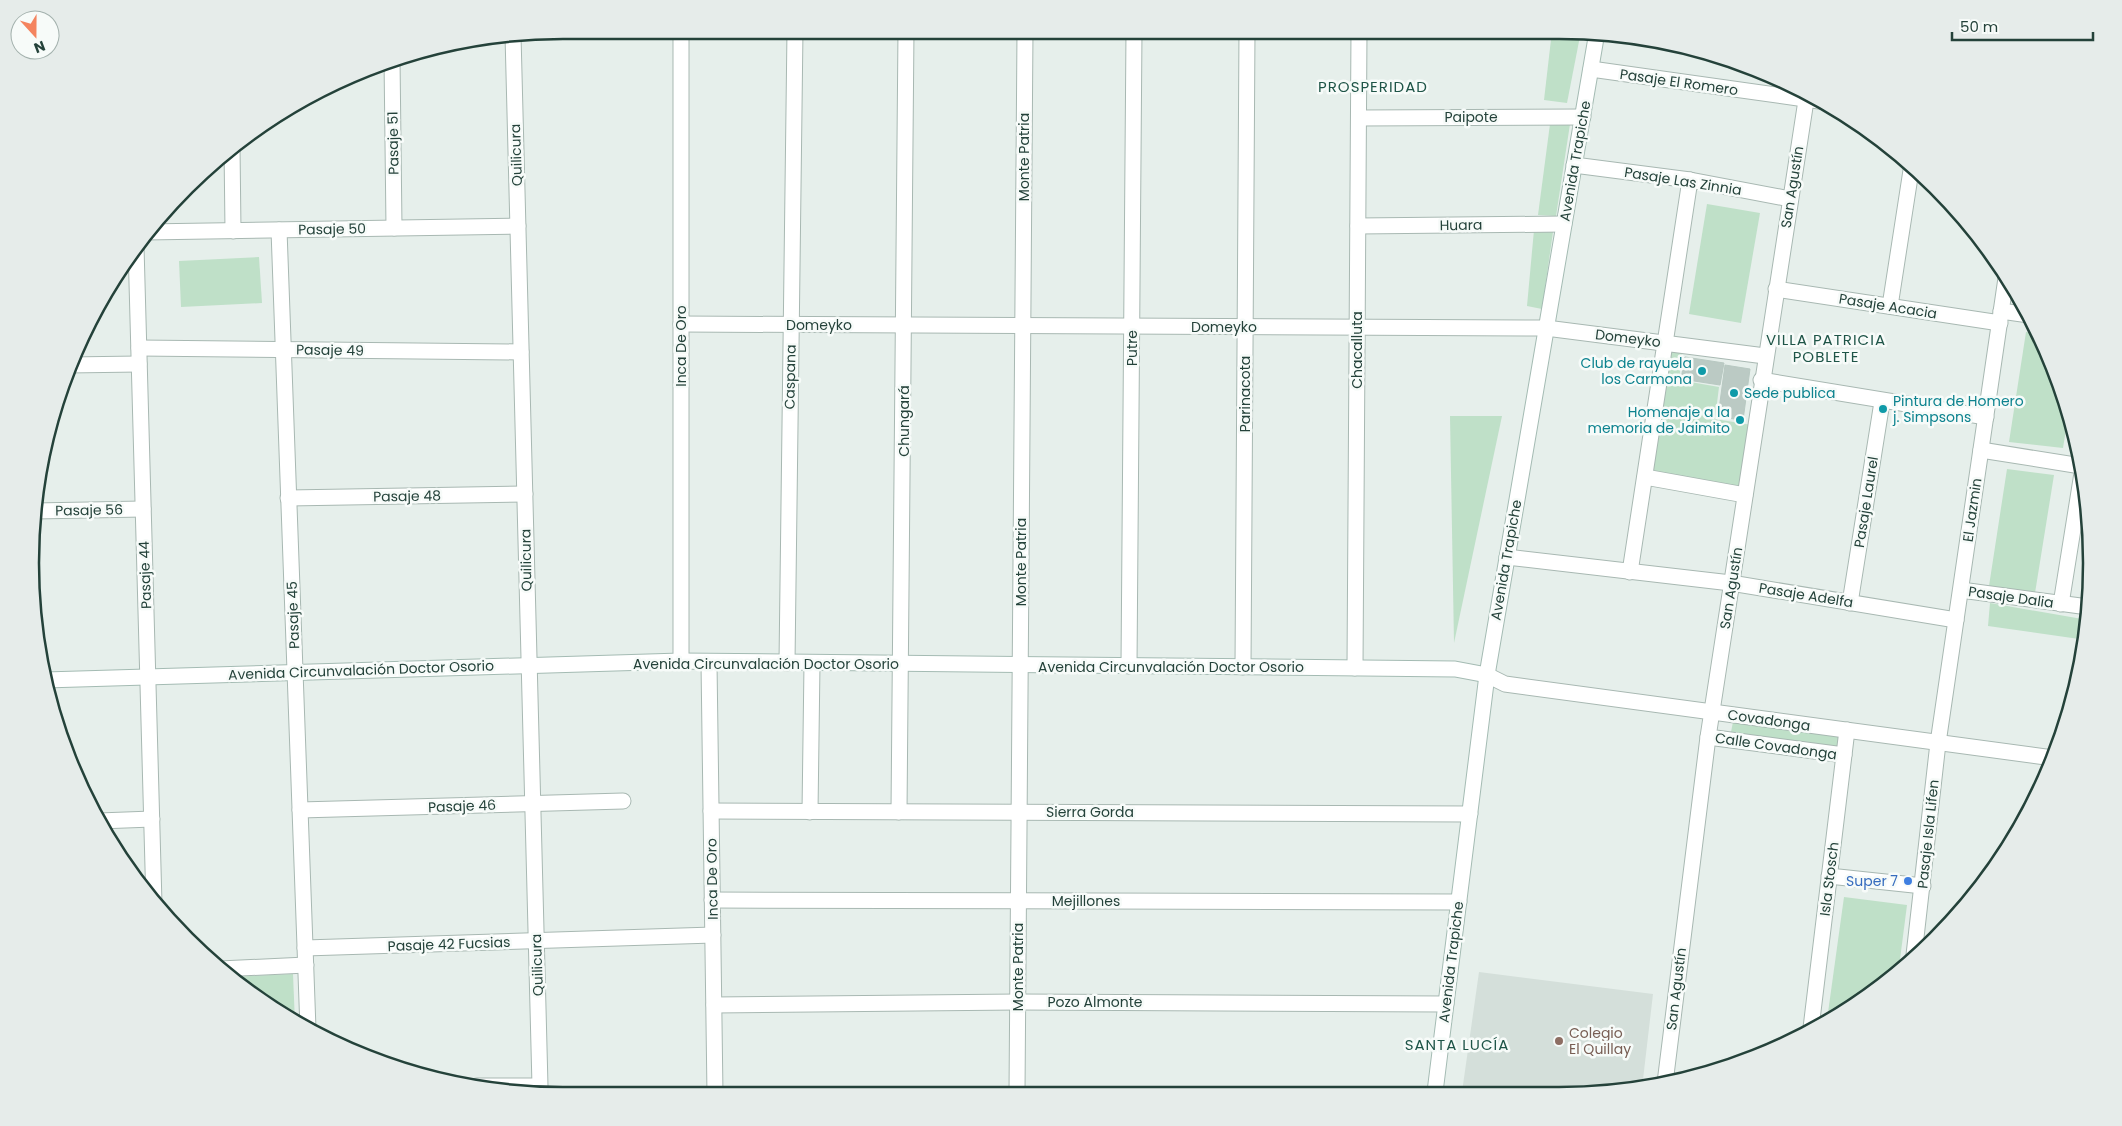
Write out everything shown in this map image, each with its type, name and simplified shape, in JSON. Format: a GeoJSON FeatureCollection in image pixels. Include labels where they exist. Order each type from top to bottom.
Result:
{"type":"FeatureCollection","features":[{"type":"Feature","properties":{"kind":"street","name":"Inca De Oro"},"geometry":{"type":"LineString","coordinates":[[681,39],[681,661]]}},
{"type":"Feature","properties":{"kind":"street","name":"Caspana"},"geometry":{"type":"LineString","coordinates":[[786,663],[794,39]]}},
{"type":"Feature","properties":{"kind":"street","name":"Chungará"},"geometry":{"type":"LineString","coordinates":[[899,812],[902,664],[906,39]]}},
{"type":"Feature","properties":{"kind":"street","name":"Monte Patria"},"geometry":{"type":"LineString","coordinates":[[1017,1087],[1025,39]]}},
{"type":"Feature","properties":{"kind":"street","name":"Putre"},"geometry":{"type":"LineString","coordinates":[[1129,666],[1134,39]]}},
{"type":"Feature","properties":{"kind":"street","name":"Parinacota"},"geometry":{"type":"LineString","coordinates":[[1243,667],[1247,39]]}},
{"type":"Feature","properties":{"kind":"street","name":"Chacalluta"},"geometry":{"type":"LineString","coordinates":[[1355,668],[1358,39]]}},
{"type":"Feature","properties":{"kind":"street","name":"Avenida Trapiche"},"geometry":{"type":"LineString","coordinates":[[1436,1087],[1487,675],[1596,40]]}},
{"type":"Feature","properties":{"kind":"street","name":"Quilicura"},"geometry":{"type":"LineString","coordinates":[[513,41],[540,1086],[529,1086]]}},
{"type":"Feature","properties":{"kind":"street","name":"Pasaje 51"},"geometry":{"type":"LineString","coordinates":[[392,68],[394,228]]}},
{"type":"Feature","properties":{"kind":"street","name":"Pasaje El Romero"},"geometry":{"type":"LineString","coordinates":[[1591,69],[1794,94]]}},
{"type":"Feature","properties":{"kind":"street","name":"San Agustín"},"geometry":{"type":"LineString","coordinates":[[1666,1076],[1708,737],[1761,380],[1805,101]]}},
{"type":"Feature","properties":{"kind":"street","name":"Paipote"},"geometry":{"type":"LineString","coordinates":[[1359,118],[1583,117]]}},
{"type":"Feature","properties":{"kind":"street"},"geometry":{"type":"LineString","coordinates":[[232,157],[233,231]]}},
{"type":"Feature","properties":{"kind":"street","name":"Pasaje Las Zinnia"},"geometry":{"type":"LineString","coordinates":[[1574,165],[1690,180],[1790,199]]}},
{"type":"Feature","properties":{"kind":"street"},"geometry":{"type":"LineString","coordinates":[[1890,306],[1910,174]]}},
{"type":"Feature","properties":{"kind":"street"},"geometry":{"type":"LineString","coordinates":[[1630,572],[1690,180]]}},
{"type":"Feature","properties":{"kind":"street","name":"Huara"},"geometry":{"type":"LineString","coordinates":[[1358,226],[1564,224]]}},
{"type":"Feature","properties":{"kind":"street","name":"Pasaje 50"},"geometry":{"type":"LineString","coordinates":[[157,232],[518,226]]}},
{"type":"Feature","properties":{"kind":"street","name":"Pasaje 45"},"geometry":{"type":"LineString","coordinates":[[279,230],[308,1021]]}},
{"type":"Feature","properties":{"kind":"street","name":"Pasaje 44"},"geometry":{"type":"LineString","coordinates":[[136,259],[154,890]]}},
{"type":"Feature","properties":{"kind":"street","name":"El Jazmin"},"geometry":{"type":"LineString","coordinates":[[1938,743],[2005,287]]}},
{"type":"Feature","properties":{"kind":"street","name":"Pasaje Acacia"},"geometry":{"type":"LineString","coordinates":[[1776,289],[1890,306],[2000,317],[2021,316]]}},
{"type":"Feature","properties":{"kind":"street","name":"Domeyko"},"geometry":{"type":"LineString","coordinates":[[681,324],[1546,328],[1765,356]]}},
{"type":"Feature","properties":{"kind":"street","name":"Pasaje 49"},"geometry":{"type":"LineString","coordinates":[[139,348],[521,352]]}},
{"type":"Feature","properties":{"kind":"street"},"geometry":{"type":"LineString","coordinates":[[78,366],[139,364]]}},
{"type":"Feature","properties":{"kind":"street"},"geometry":{"type":"LineString","coordinates":[[1761,380],[1882,402],[1986,418]]}},
{"type":"Feature","properties":{"kind":"street","name":"Pasaje Laurel"},"geometry":{"type":"LineString","coordinates":[[1850,603],[1882,402]]}},
{"type":"Feature","properties":{"kind":"street"},"geometry":{"type":"LineString","coordinates":[[1981,450],[2074,465]]}},
{"type":"Feature","properties":{"kind":"street"},"geometry":{"type":"LineString","coordinates":[[1644,477],[1745,494]]}},
{"type":"Feature","properties":{"kind":"street","name":"Pasaje 48"},"geometry":{"type":"LineString","coordinates":[[288,498],[525,494]]}},
{"type":"Feature","properties":{"kind":"street"},"geometry":{"type":"LineString","coordinates":[[2061,604],[2079,494]]}},
{"type":"Feature","properties":{"kind":"street","name":"Pasaje 56"},"geometry":{"type":"LineString","coordinates":[[42,511],[144,509]]}},
{"type":"Feature","properties":{"kind":"street","name":"Pasaje Adelfa"},"geometry":{"type":"LineString","coordinates":[[1507,557],[1732,583],[1956,620]]}},
{"type":"Feature","properties":{"kind":"street","name":"Pasaje Dalia"},"geometry":{"type":"LineString","coordinates":[[1961,590],[2081,606]]}},
{"type":"Feature","properties":{"kind":"street","name":"Avenida Circunvalación Doctor Osorio"},"geometry":{"type":"LineString","coordinates":[[52,680],[681,661],[709,663],[1455,669],[1487,675]]}},
{"type":"Feature","properties":{"kind":"street","name":"Inca De Oro"},"geometry":{"type":"LineString","coordinates":[[709,663],[715,1087]]}},
{"type":"Feature","properties":{"kind":"street"},"geometry":{"type":"LineString","coordinates":[[810,812],[812,664]]}},
{"type":"Feature","properties":{"kind":"street","name":"Covadonga"},"geometry":{"type":"LineString","coordinates":[[1487,675],[1505,684],[2046,757]]}},
{"type":"Feature","properties":{"kind":"street","name":"Isla Stosch"},"geometry":{"type":"LineString","coordinates":[[1812,1022],[1846,730]]}},
{"type":"Feature","properties":{"kind":"street","name":"Calle Covadonga"},"geometry":{"type":"LineString","coordinates":[[1708,737],[1844,755]]}},
{"type":"Feature","properties":{"kind":"street","name":"Pasaje Isla Lifen"},"geometry":{"type":"LineString","coordinates":[[1915,948],[1938,743]]}},
{"type":"Feature","properties":{"kind":"street","name":"Pasaje 46"},"geometry":{"type":"LineString","coordinates":[[300,810],[623,801]]}},
{"type":"Feature","properties":{"kind":"street","name":"Sierra Gorda"},"geometry":{"type":"LineString","coordinates":[[711,811],[1470,814]]}},
{"type":"Feature","properties":{"kind":"street"},"geometry":{"type":"LineString","coordinates":[[107,821],[152,819]]}},
{"type":"Feature","properties":{"kind":"street"},"geometry":{"type":"LineString","coordinates":[[1829,876],[1923,886]]}},
{"type":"Feature","properties":{"kind":"street","name":"Mejillones"},"geometry":{"type":"LineString","coordinates":[[712,900],[1459,902]]}},
{"type":"Feature","properties":{"kind":"street","name":"Pasaje 42 Fucsias"},"geometry":{"type":"LineString","coordinates":[[305,948],[713,935]]}},
{"type":"Feature","properties":{"kind":"street"},"geometry":{"type":"LineString","coordinates":[[231,968],[306,965]]}},
{"type":"Feature","properties":{"kind":"street","name":"Pozo Almonte"},"geometry":{"type":"LineString","coordinates":[[714,1005],[1018,1002],[1446,1004]]}},
{"type":"Feature","properties":{"kind":"shaded area","name":"Colegio El Quillay"},"geometry":{"type":"Polygon","coordinates":[[[1479,972],[1653,994],[1643,1080],[1593,1086],[1463,1087],[1479,972]]]}},
{"type":"Feature","properties":{"kind":"green space"},"geometry":{"type":"Polygon","coordinates":[[[1551,39],[1579,40],[1567,103],[1544,100],[1551,39]]]}},
{"type":"Feature","properties":{"kind":"green space"},"geometry":{"type":"Polygon","coordinates":[[[1550,124],[1570,124],[1556,216],[1538,215],[1550,124]]]}},
{"type":"Feature","properties":{"kind":"green space"},"geometry":{"type":"Polygon","coordinates":[[[1707,204],[1760,213],[1741,323],[1689,314],[1707,204]]]}},
{"type":"Feature","properties":{"kind":"green space"},"geometry":{"type":"Polygon","coordinates":[[[1534,230],[1553,232],[1542,309],[1527,306],[1534,230]]]}},
{"type":"Feature","properties":{"kind":"green space"},"geometry":{"type":"Polygon","coordinates":[[[259,257],[262,303],[181,307],[179,261],[259,257]]]}},
{"type":"Feature","properties":{"kind":"green space"},"geometry":{"type":"Polygon","coordinates":[[[2026,332],[2030,332],[2055,394],[2065,427],[2063,448],[2009,442],[2026,332]]]}},
{"type":"Feature","properties":{"kind":"green space"},"geometry":{"type":"Polygon","coordinates":[[[1665,344],[1683,347],[1679,380],[1719,387],[1715,419],[1752,425],[1743,492],[1647,475],[1665,344]]]}},
{"type":"Feature","properties":{"kind":"green space"},"geometry":{"type":"Polygon","coordinates":[[[1450,416],[1502,416],[1454,643],[1450,416]]]}},
{"type":"Feature","properties":{"kind":"green space"},"geometry":{"type":"Polygon","coordinates":[[[2007,469],[2054,475],[2035,593],[1989,586],[2007,469]]]}},
{"type":"Feature","properties":{"kind":"green space"},"geometry":{"type":"Polygon","coordinates":[[[1990,603],[2080,619],[2078,639],[1988,626],[1990,603]]]}},
{"type":"Feature","properties":{"kind":"green space"},"geometry":{"type":"Polygon","coordinates":[[[1734,717],[1841,734],[1840,748],[1731,732],[1734,717]]]}},
{"type":"Feature","properties":{"kind":"green space"},"geometry":{"type":"Polygon","coordinates":[[[1844,897],[1907,905],[1900,961],[1878,979],[1828,1013],[1844,897]]]}},
{"type":"Feature","properties":{"kind":"green space"},"geometry":{"type":"Polygon","coordinates":[[[293,974],[295,1013],[272,999],[241,976],[293,974]]]}},
{"type":"Feature","properties":{"kind":"building","name":"Club de rayuela los Carmona"},"geometry":{"type":"Polygon","coordinates":[[[1685,357],[1724,363],[1720,385],[1681,379],[1685,357]]]}},
{"type":"Feature","properties":{"kind":"building","name":"Sede publica"},"geometry":{"type":"Polygon","coordinates":[[[1725,365],[1750,369],[1743,420],[1718,417],[1725,365]]]}},
{"type":"Feature","properties":{"kind":"place","name":"Club de rayuela los Carmona"},"geometry":{"type":"Point","coordinates":[1702,371]}},
{"type":"Feature","properties":{"kind":"place","name":"Sede publica"},"geometry":{"type":"Point","coordinates":[1734,393]}},
{"type":"Feature","properties":{"kind":"place","name":"Pintura de Homero j. Simpsons"},"geometry":{"type":"Point","coordinates":[1883,409]}},
{"type":"Feature","properties":{"kind":"place","name":"Homenaje a la memoria de Jaimito"},"geometry":{"type":"Point","coordinates":[1740,420]}},
{"type":"Feature","properties":{"kind":"place","name":"Super 7"},"geometry":{"type":"Point","coordinates":[1908,881]}},
{"type":"Feature","properties":{"kind":"place","name":"Colegio El Quillay"},"geometry":{"type":"Point","coordinates":[1559,1041]}},
{"type":"Feature","properties":{"kind":"district","name":"PROSPERIDAD"},"geometry":{"type":"Point","coordinates":[1373,87]}},
{"type":"Feature","properties":{"kind":"district","name":"VILLA PATRICIA POBLETE"},"geometry":{"type":"Point","coordinates":[1826,348]}},
{"type":"Feature","properties":{"kind":"district","name":"SANTA LUCÍA"},"geometry":{"type":"Point","coordinates":[1457,1045]}}]}
